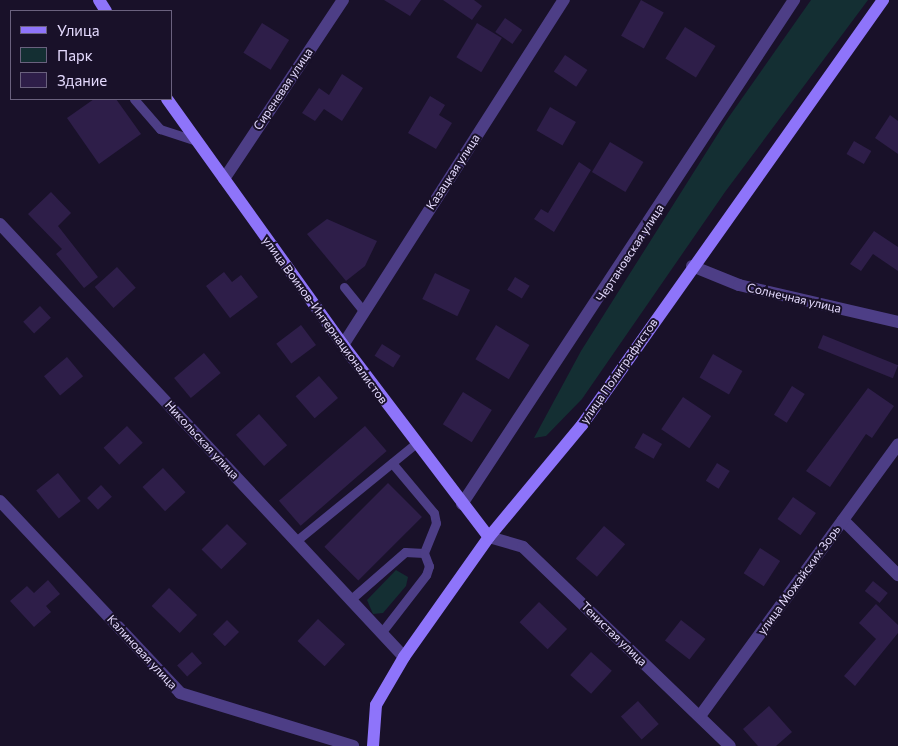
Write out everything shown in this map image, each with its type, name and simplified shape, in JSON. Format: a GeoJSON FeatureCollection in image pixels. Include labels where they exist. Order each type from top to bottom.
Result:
{"type":"FeatureCollection","features":[{"type":"Feature","properties":{"kind":"street","name":"Сиреневая улица"},"geometry":{"type":"LineString","coordinates":[[224,178],[343,0]]}},
{"type":"Feature","properties":{"kind":"street","name":"Казацкая улица"},"geometry":{"type":"LineString","coordinates":[[342,345],[564,0]]}},
{"type":"Feature","properties":{"kind":"street","name":"Чертановская улица"},"geometry":{"type":"LineString","coordinates":[[462,504],[794,0]]}},
{"type":"Feature","properties":{"kind":"street","name":"улица Полиграфистов"},"geometry":{"type":"LineString","coordinates":[[373,746],[376,705],[404,657],[488,537],[582,425],[692,266],[883,0]]}},
{"type":"Feature","properties":{"kind":"street","name":"улица Воинов-Интернационалистов"},"geometry":{"type":"LineString","coordinates":[[168,100],[342,345],[415,444],[488,537]]}},
{"type":"Feature","properties":{"kind":"street","name":"Никольская улица"},"geometry":{"type":"LineString","coordinates":[[0,224],[404,657]]}},
{"type":"Feature","properties":{"kind":"street","name":"Солнечная улица"},"geometry":{"type":"LineString","coordinates":[[692,266],[739,285],[898,322]]}},
{"type":"Feature","properties":{"kind":"street","name":"улица Можайских Зорь"},"geometry":{"type":"LineString","coordinates":[[700,716],[898,444]]}},
{"type":"Feature","properties":{"kind":"street","name":"Калиновая улица"},"geometry":{"type":"LineString","coordinates":[[0,501],[180,693],[353,746]]}},
{"type":"Feature","properties":{"kind":"street"},"geometry":{"type":"LineString","coordinates":[[843,520],[898,575]]}},
{"type":"Feature","properties":{"kind":"street","name":"Тенистая улица"},"geometry":{"type":"LineString","coordinates":[[488,537],[522,547],[730,746]]}},
{"type":"Feature","properties":{"kind":"lane"},"geometry":{"type":"LineString","coordinates":[[135,100],[160,129],[198,141]]}},
{"type":"Feature","properties":{"kind":"lane"},"geometry":{"type":"LineString","coordinates":[[344,287],[364,312]]}},
{"type":"Feature","properties":{"kind":"lane"},"geometry":{"type":"LineString","coordinates":[[296,541],[415,444]]}},
{"type":"Feature","properties":{"kind":"lane"},"geometry":{"type":"LineString","coordinates":[[381,633],[426,575],[429,566],[424,553],[436,523],[434,513],[392,463]]}},
{"type":"Feature","properties":{"kind":"lane"},"geometry":{"type":"LineString","coordinates":[[350,600],[405,552],[424,553]]}},
{"type":"Feature","properties":{"kind":"green space"},"geometry":{"type":"Polygon","coordinates":[[[811,0],[868,0],[725,192],[582,399],[546,436],[534,438],[581,351],[726,121],[811,0]]]}},
{"type":"Feature","properties":{"kind":"green space"},"geometry":{"type":"Polygon","coordinates":[[[396,570],[408,577],[406,586],[383,613],[373,614],[367,600],[396,570]]]}},
{"type":"Feature","properties":{"kind":"building"},"geometry":{"type":"Polygon","coordinates":[[[384,0],[421,0],[410,16],[384,0]]]}},
{"type":"Feature","properties":{"kind":"building"},"geometry":{"type":"Polygon","coordinates":[[[443,0],[474,0],[482,6],[472,20],[443,0]]]}},
{"type":"Feature","properties":{"kind":"building"},"geometry":{"type":"Polygon","coordinates":[[[641,0],[664,13],[644,48],[621,36],[641,0]]]}},
{"type":"Feature","properties":{"kind":"building"},"geometry":{"type":"Polygon","coordinates":[[[505,18],[522,30],[512,44],[495,32],[505,18]]]}},
{"type":"Feature","properties":{"kind":"building"},"geometry":{"type":"Polygon","coordinates":[[[262,23],[289,40],[271,70],[243,53],[262,23]]]}},
{"type":"Feature","properties":{"kind":"building"},"geometry":{"type":"Polygon","coordinates":[[[477,23],[502,38],[481,72],[456,57],[477,23]]]}},
{"type":"Feature","properties":{"kind":"building"},"geometry":{"type":"Polygon","coordinates":[[[685,27],[716,46],[696,77],[665,58],[685,27]]]}},
{"type":"Feature","properties":{"kind":"building"},"geometry":{"type":"Polygon","coordinates":[[[565,55],[587,70],[576,87],[554,72],[565,55]]]}},
{"type":"Feature","properties":{"kind":"building"},"geometry":{"type":"Polygon","coordinates":[[[342,74],[363,88],[342,121],[324,109],[315,121],[302,113],[319,88],[329,95],[342,74]]]}},
{"type":"Feature","properties":{"kind":"building"},"geometry":{"type":"Polygon","coordinates":[[[430,96],[445,105],[439,115],[452,123],[436,149],[408,133],[430,96]]]}},
{"type":"Feature","properties":{"kind":"building"},"geometry":{"type":"Polygon","coordinates":[[[93,100],[117,100],[141,134],[99,164],[67,118],[93,100]]]}},
{"type":"Feature","properties":{"kind":"building"},"geometry":{"type":"Polygon","coordinates":[[[550,107],[576,122],[562,145],[536,130],[550,107]]]}},
{"type":"Feature","properties":{"kind":"building"},"geometry":{"type":"Polygon","coordinates":[[[890,115],[898,121],[898,154],[875,138],[890,115]]]}},
{"type":"Feature","properties":{"kind":"building"},"geometry":{"type":"Polygon","coordinates":[[[854,141],[871,151],[864,164],[846,154],[854,141]]]}},
{"type":"Feature","properties":{"kind":"building"},"geometry":{"type":"Polygon","coordinates":[[[610,142],[643,162],[625,192],[592,172],[610,142]]]}},
{"type":"Feature","properties":{"kind":"building"},"geometry":{"type":"Polygon","coordinates":[[[579,162],[591,170],[554,232],[534,219],[541,209],[548,213],[579,162]]]}},
{"type":"Feature","properties":{"kind":"building"},"geometry":{"type":"Polygon","coordinates":[[[51,192],[71,213],[58,226],[98,277],[84,288],[56,254],[62,249],[28,214],[51,192]]]}},
{"type":"Feature","properties":{"kind":"building"},"geometry":{"type":"Polygon","coordinates":[[[327,219],[377,241],[365,266],[346,281],[307,234],[327,219]]]}},
{"type":"Feature","properties":{"kind":"building"},"geometry":{"type":"Polygon","coordinates":[[[874,231],[898,247],[898,271],[873,254],[861,271],[850,264],[874,231]]]}},
{"type":"Feature","properties":{"kind":"building"},"geometry":{"type":"Polygon","coordinates":[[[117,267],[136,288],[113,308],[95,287],[117,267]]]}},
{"type":"Feature","properties":{"kind":"building"},"geometry":{"type":"Polygon","coordinates":[[[224,272],[232,282],[241,275],[258,297],[230,318],[206,286],[224,272]]]}},
{"type":"Feature","properties":{"kind":"building"},"geometry":{"type":"Polygon","coordinates":[[[435,273],[470,290],[457,316],[422,299],[435,273]]]}},
{"type":"Feature","properties":{"kind":"building"},"geometry":{"type":"Polygon","coordinates":[[[515,277],[530,286],[522,299],[507,290],[515,277]]]}},
{"type":"Feature","properties":{"kind":"building"},"geometry":{"type":"Polygon","coordinates":[[[40,306],[51,318],[34,333],[23,322],[40,306]]]}},
{"type":"Feature","properties":{"kind":"building"},"geometry":{"type":"Polygon","coordinates":[[[301,325],[316,345],[291,364],[276,344],[301,325]]]}},
{"type":"Feature","properties":{"kind":"building"},"geometry":{"type":"Polygon","coordinates":[[[496,325],[529,345],[509,379],[475,359],[496,325]]]}},
{"type":"Feature","properties":{"kind":"building"},"geometry":{"type":"Polygon","coordinates":[[[823,335],[898,365],[893,378],[818,348],[823,335]]]}},
{"type":"Feature","properties":{"kind":"building"},"geometry":{"type":"Polygon","coordinates":[[[382,344],[401,356],[393,368],[375,356],[382,344]]]}},
{"type":"Feature","properties":{"kind":"building"},"geometry":{"type":"Polygon","coordinates":[[[204,353],[221,373],[191,398],[174,378],[204,353]]]}},
{"type":"Feature","properties":{"kind":"building"},"geometry":{"type":"Polygon","coordinates":[[[713,354],[742,371],[729,394],[700,377],[713,354]]]}},
{"type":"Feature","properties":{"kind":"building"},"geometry":{"type":"Polygon","coordinates":[[[67,357],[83,376],[60,395],[44,376],[67,357]]]}},
{"type":"Feature","properties":{"kind":"building"},"geometry":{"type":"Polygon","coordinates":[[[319,376],[338,398],[315,418],[296,396],[319,376]]]}},
{"type":"Feature","properties":{"kind":"building"},"geometry":{"type":"Polygon","coordinates":[[[792,386],[805,394],[787,423],[774,415],[792,386]]]}},
{"type":"Feature","properties":{"kind":"building"},"geometry":{"type":"Polygon","coordinates":[[[868,388],[894,406],[872,438],[866,434],[830,487],[806,471],[868,388]]]}},
{"type":"Feature","properties":{"kind":"building"},"geometry":{"type":"Polygon","coordinates":[[[463,392],[492,410],[472,442],[443,424],[463,392]]]}},
{"type":"Feature","properties":{"kind":"building"},"geometry":{"type":"Polygon","coordinates":[[[683,397],[711,416],[689,448],[661,429],[683,397]]]}},
{"type":"Feature","properties":{"kind":"building"},"geometry":{"type":"Polygon","coordinates":[[[259,414],[287,445],[264,466],[236,435],[259,414]]]}},
{"type":"Feature","properties":{"kind":"building"},"geometry":{"type":"Polygon","coordinates":[[[127,426],[143,443],[119,465],[104,448],[127,426]]]}},
{"type":"Feature","properties":{"kind":"building"},"geometry":{"type":"Polygon","coordinates":[[[365,426],[387,451],[301,526],[279,501],[365,426]]]}},
{"type":"Feature","properties":{"kind":"building"},"geometry":{"type":"Polygon","coordinates":[[[643,433],[662,444],[654,459],[634,448],[643,433]]]}},
{"type":"Feature","properties":{"kind":"building"},"geometry":{"type":"Polygon","coordinates":[[[717,463],[730,471],[719,489],[706,481],[717,463]]]}},
{"type":"Feature","properties":{"kind":"building"},"geometry":{"type":"Polygon","coordinates":[[[163,468],[186,492],[165,511],[143,487],[163,468]]]}},
{"type":"Feature","properties":{"kind":"building"},"geometry":{"type":"Polygon","coordinates":[[[58,473],[81,501],[59,519],[36,491],[58,473]]]}},
{"type":"Feature","properties":{"kind":"building"},"geometry":{"type":"Polygon","coordinates":[[[388,483],[422,517],[358,581],[324,547],[388,483]]]}},
{"type":"Feature","properties":{"kind":"building"},"geometry":{"type":"Polygon","coordinates":[[[101,485],[112,497],[98,510],[87,498],[101,485]]]}},
{"type":"Feature","properties":{"kind":"building"},"geometry":{"type":"Polygon","coordinates":[[[793,497],[816,513],[800,535],[778,519],[793,497]]]}},
{"type":"Feature","properties":{"kind":"building"},"geometry":{"type":"Polygon","coordinates":[[[227,524],[247,544],[221,569],[202,549],[227,524]]]}},
{"type":"Feature","properties":{"kind":"building"},"geometry":{"type":"Polygon","coordinates":[[[604,526],[625,544],[597,577],[576,558],[604,526]]]}},
{"type":"Feature","properties":{"kind":"building"},"geometry":{"type":"Polygon","coordinates":[[[760,548],[780,561],[764,586],[744,573],[760,548]]]}},
{"type":"Feature","properties":{"kind":"building"},"geometry":{"type":"Polygon","coordinates":[[[48,580],[60,594],[46,606],[51,612],[34,627],[10,601],[27,586],[34,593],[48,580]]]}},
{"type":"Feature","properties":{"kind":"building"},"geometry":{"type":"Polygon","coordinates":[[[873,581],[888,593],[880,603],[865,591],[873,581]]]}},
{"type":"Feature","properties":{"kind":"building"},"geometry":{"type":"Polygon","coordinates":[[[169,588],[197,615],[180,633],[152,606],[169,588]]]}},
{"type":"Feature","properties":{"kind":"building"},"geometry":{"type":"Polygon","coordinates":[[[539,602],[567,629],[548,649],[520,622],[539,602]]]}},
{"type":"Feature","properties":{"kind":"building"},"geometry":{"type":"Polygon","coordinates":[[[876,604],[898,625],[898,633],[855,686],[844,676],[876,639],[859,623],[876,604]]]}},
{"type":"Feature","properties":{"kind":"building"},"geometry":{"type":"Polygon","coordinates":[[[318,619],[345,644],[325,666],[298,641],[318,619]]]}},
{"type":"Feature","properties":{"kind":"building"},"geometry":{"type":"Polygon","coordinates":[[[227,620],[239,632],[225,646],[213,634],[227,620]]]}},
{"type":"Feature","properties":{"kind":"building"},"geometry":{"type":"Polygon","coordinates":[[[681,620],[705,639],[689,660],[665,640],[681,620]]]}},
{"type":"Feature","properties":{"kind":"building"},"geometry":{"type":"Polygon","coordinates":[[[192,652],[202,663],[187,677],[177,665],[192,652]]]}},
{"type":"Feature","properties":{"kind":"building"},"geometry":{"type":"Polygon","coordinates":[[[591,652],[612,671],[591,694],[570,675],[591,652]]]}},
{"type":"Feature","properties":{"kind":"building"},"geometry":{"type":"Polygon","coordinates":[[[638,701],[659,724],[642,739],[621,716],[638,701]]]}},
{"type":"Feature","properties":{"kind":"building"},"geometry":{"type":"Polygon","coordinates":[[[769,706],[792,732],[776,746],[758,746],[743,729],[769,706]]]}}]}
